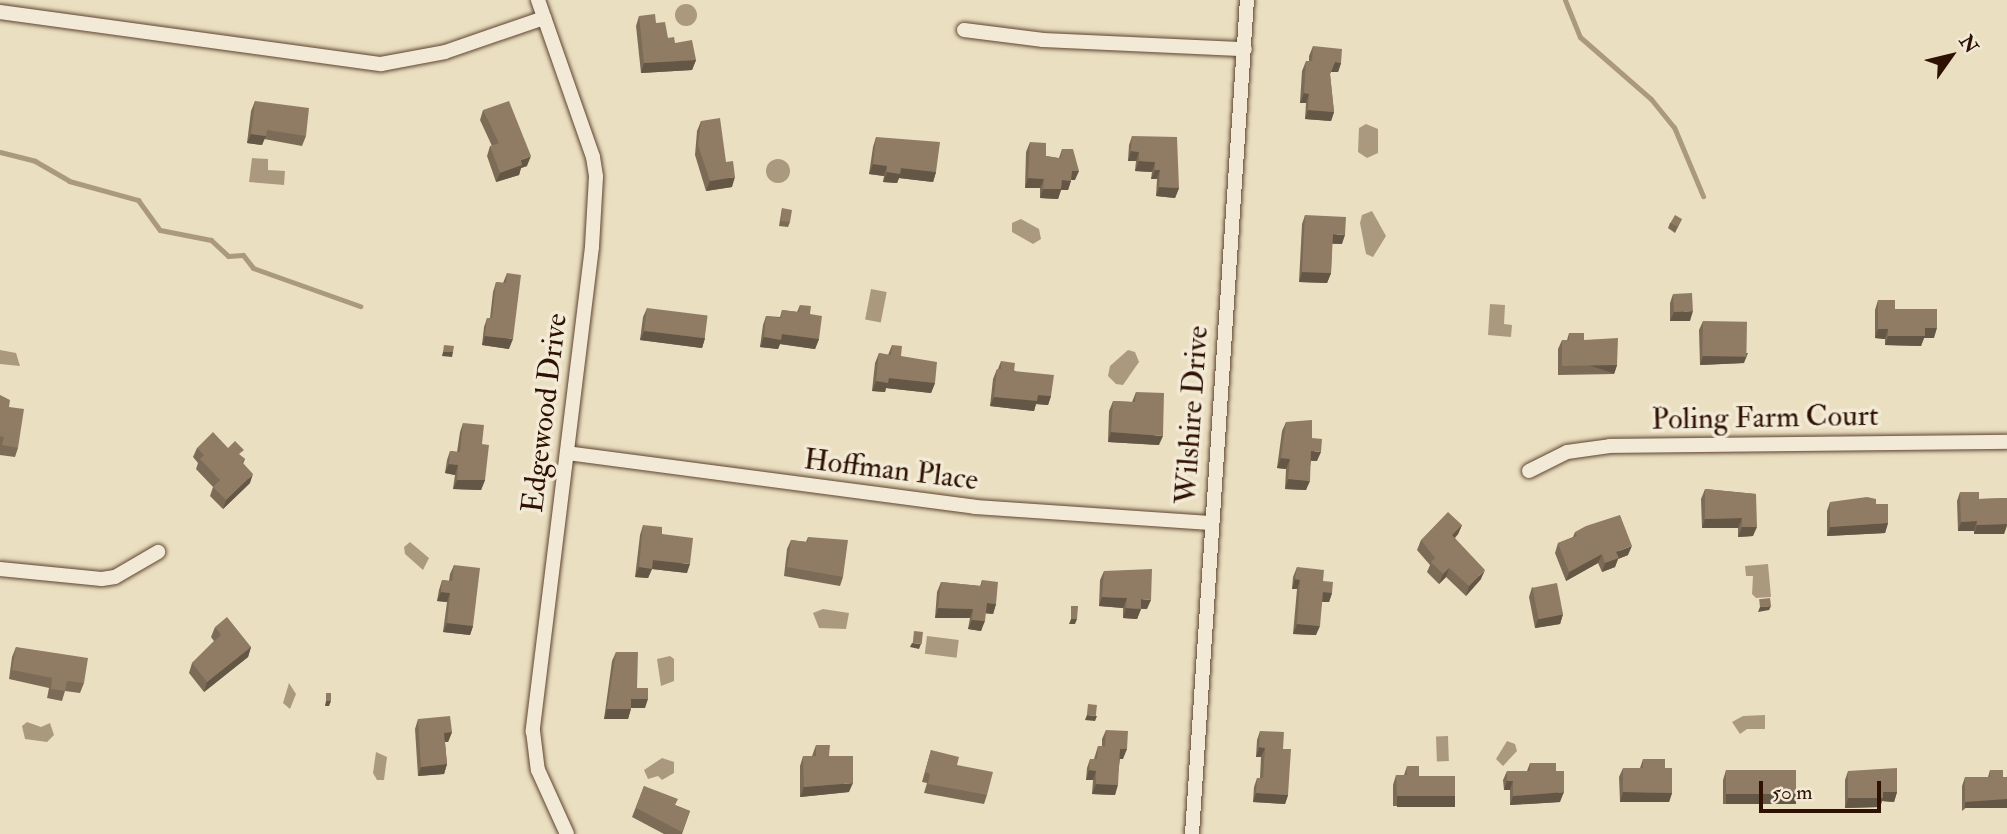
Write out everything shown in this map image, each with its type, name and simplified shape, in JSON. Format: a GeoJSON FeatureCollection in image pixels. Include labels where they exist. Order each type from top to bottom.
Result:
{"type":"FeatureCollection","features":[{"type":"Feature","properties":{"kind":"street","name":"Edgewood Drive"},"geometry":{"type":"LineString","coordinates":[[538,0],[593,157],[596,177],[568,453],[533,731],[538,770],[567,834]]}},
{"type":"Feature","properties":{"kind":"street","name":"Wilshire Drive"},"geometry":{"type":"LineString","coordinates":[[1192,834],[1210,523],[1248,0]]}},
{"type":"Feature","properties":{"kind":"street"},"geometry":{"type":"LineString","coordinates":[[0,12],[381,64],[445,52],[544,18]]}},
{"type":"Feature","properties":{"kind":"street"},"geometry":{"type":"LineString","coordinates":[[964,30],[1043,40],[1245,48]]}},
{"type":"Feature","properties":{"kind":"street","name":"Poling Farm Court"},"geometry":{"type":"LineString","coordinates":[[1529,471],[1567,452],[1598,446],[2007,442]]}},
{"type":"Feature","properties":{"kind":"street","name":"Hoffman Place"},"geometry":{"type":"LineString","coordinates":[[568,453],[975,507],[1210,523]]}},
{"type":"Feature","properties":{"kind":"street"},"geometry":{"type":"LineString","coordinates":[[0,569],[102,579],[158,552]]}},
{"type":"Feature","properties":{"kind":"shaded area"},"geometry":{"type":"Polygon","coordinates":[[[686,4],[694,7],[697,15],[694,23],[686,26],[678,23],[675,15],[678,7],[686,4]]]}},
{"type":"Feature","properties":{"kind":"shaded area"},"geometry":{"type":"Polygon","coordinates":[[[1366,124],[1378,129],[1378,153],[1367,158],[1358,152],[1359,128],[1366,124]]]}},
{"type":"Feature","properties":{"kind":"shaded area"},"geometry":{"type":"Polygon","coordinates":[[[252,158],[268,159],[268,170],[285,171],[284,185],[249,182],[252,158]]]}},
{"type":"Feature","properties":{"kind":"shaded area"},"geometry":{"type":"Polygon","coordinates":[[[778,159],[787,162],[790,171],[787,180],[778,183],[769,180],[766,171],[769,162],[778,159]]]}},
{"type":"Feature","properties":{"kind":"shaded area"},"geometry":{"type":"Polygon","coordinates":[[[1372,211],[1386,236],[1373,257],[1366,254],[1360,223],[1362,215],[1372,211]]]}},
{"type":"Feature","properties":{"kind":"shaded area"},"geometry":{"type":"Polygon","coordinates":[[[1021,219],[1039,229],[1041,239],[1033,244],[1012,232],[1012,223],[1021,219]]]}},
{"type":"Feature","properties":{"kind":"shaded area"},"geometry":{"type":"Polygon","coordinates":[[[871,289],[887,292],[881,322],[865,319],[871,289]]]}},
{"type":"Feature","properties":{"kind":"shaded area"},"geometry":{"type":"Polygon","coordinates":[[[1490,304],[1505,305],[1504,324],[1512,325],[1511,337],[1488,335],[1490,304]]]}},
{"type":"Feature","properties":{"kind":"shaded area"},"geometry":{"type":"Polygon","coordinates":[[[0,350],[16,353],[20,366],[0,364],[0,350]]]}},
{"type":"Feature","properties":{"kind":"shaded area"},"geometry":{"type":"Polygon","coordinates":[[[1128,350],[1135,352],[1139,362],[1123,385],[1116,384],[1108,376],[1110,366],[1128,350]]]}},
{"type":"Feature","properties":{"kind":"shaded area"},"geometry":{"type":"Polygon","coordinates":[[[410,542],[429,558],[423,570],[405,554],[404,547],[410,542]]]}},
{"type":"Feature","properties":{"kind":"shaded area"},"geometry":{"type":"Polygon","coordinates":[[[1768,564],[1771,597],[1756,598],[1752,594],[1753,576],[1746,576],[1745,566],[1768,564]]]}},
{"type":"Feature","properties":{"kind":"shaded area"},"geometry":{"type":"Polygon","coordinates":[[[823,609],[849,613],[846,629],[819,628],[813,613],[823,609]]]}},
{"type":"Feature","properties":{"kind":"shaded area"},"geometry":{"type":"Polygon","coordinates":[[[927,636],[959,640],[957,658],[925,654],[927,636]]]}},
{"type":"Feature","properties":{"kind":"shaded area"},"geometry":{"type":"Polygon","coordinates":[[[670,656],[674,659],[674,681],[661,686],[657,659],[670,656]]]}},
{"type":"Feature","properties":{"kind":"shaded area"},"geometry":{"type":"Polygon","coordinates":[[[289,683],[296,694],[290,709],[283,703],[289,683]]]}},
{"type":"Feature","properties":{"kind":"shaded area"},"geometry":{"type":"Polygon","coordinates":[[[1765,715],[1765,729],[1747,729],[1740,734],[1732,722],[1743,716],[1765,715]]]}},
{"type":"Feature","properties":{"kind":"shaded area"},"geometry":{"type":"Polygon","coordinates":[[[27,722],[41,727],[50,723],[54,735],[47,742],[25,739],[22,726],[27,722]]]}},
{"type":"Feature","properties":{"kind":"shaded area"},"geometry":{"type":"Polygon","coordinates":[[[1436,736],[1448,736],[1449,761],[1437,761],[1436,736]]]}},
{"type":"Feature","properties":{"kind":"shaded area"},"geometry":{"type":"Polygon","coordinates":[[[1507,741],[1515,744],[1517,751],[1503,766],[1496,759],[1507,741]]]}},
{"type":"Feature","properties":{"kind":"shaded area"},"geometry":{"type":"Polygon","coordinates":[[[376,752],[387,757],[384,780],[377,780],[373,773],[376,752]]]}},
{"type":"Feature","properties":{"kind":"shaded area"},"geometry":{"type":"Polygon","coordinates":[[[662,758],[674,762],[674,773],[662,780],[658,776],[648,779],[644,770],[662,758]]]}},
{"type":"Feature","properties":{"kind":"building"},"geometry":{"type":"Polygon","coordinates":[[[655,14],[656,23],[665,22],[668,38],[674,37],[675,43],[692,40],[696,60],[644,63],[639,16],[655,14]]]}},
{"type":"Feature","properties":{"kind":"building"},"geometry":{"type":"Polygon","coordinates":[[[1313,46],[1342,49],[1341,63],[1335,62],[1330,74],[1334,112],[1308,110],[1309,94],[1304,93],[1306,61],[1312,61],[1313,46]]]}},
{"type":"Feature","properties":{"kind":"building"},"geometry":{"type":"Polygon","coordinates":[[[255,101],[309,108],[306,136],[267,130],[266,136],[251,134],[255,101]]]}},
{"type":"Feature","properties":{"kind":"building"},"geometry":{"type":"Polygon","coordinates":[[[509,101],[531,156],[521,160],[522,165],[500,173],[490,146],[499,143],[483,110],[509,101]]]}},
{"type":"Feature","properties":{"kind":"building"},"geometry":{"type":"Polygon","coordinates":[[[720,118],[726,162],[733,161],[735,177],[710,181],[698,145],[701,121],[720,118]]]}},
{"type":"Feature","properties":{"kind":"building"},"geometry":{"type":"Polygon","coordinates":[[[1132,136],[1177,137],[1179,188],[1159,187],[1160,170],[1155,170],[1155,162],[1139,161],[1139,152],[1131,151],[1132,136]]]}},
{"type":"Feature","properties":{"kind":"building"},"geometry":{"type":"Polygon","coordinates":[[[876,137],[940,142],[936,172],[901,168],[900,174],[887,172],[887,166],[873,164],[876,137]]]}},
{"type":"Feature","properties":{"kind":"building"},"geometry":{"type":"Polygon","coordinates":[[[1030,142],[1046,143],[1046,156],[1057,158],[1061,158],[1062,149],[1073,149],[1079,171],[1072,171],[1071,181],[1062,180],[1061,189],[1043,189],[1044,179],[1028,178],[1030,142]]]}},
{"type":"Feature","properties":{"kind":"building"},"geometry":{"type":"Polygon","coordinates":[[[782,208],[792,210],[790,222],[781,221],[782,208]]]}},
{"type":"Feature","properties":{"kind":"building"},"geometry":{"type":"Polygon","coordinates":[[[1305,215],[1346,217],[1345,235],[1333,234],[1331,273],[1302,272],[1305,215]]]}},
{"type":"Feature","properties":{"kind":"building"},"geometry":{"type":"Polygon","coordinates":[[[1675,215],[1682,219],[1677,227],[1670,223],[1675,215]]]}},
{"type":"Feature","properties":{"kind":"building"},"geometry":{"type":"Polygon","coordinates":[[[507,273],[521,275],[513,339],[485,336],[487,318],[492,318],[496,282],[506,283],[507,273]]]}},
{"type":"Feature","properties":{"kind":"building"},"geometry":{"type":"Polygon","coordinates":[[[1692,293],[1693,311],[1674,312],[1673,294],[1692,293]]]}},
{"type":"Feature","properties":{"kind":"building"},"geometry":{"type":"Polygon","coordinates":[[[1878,300],[1895,300],[1895,309],[1937,309],[1937,328],[1925,328],[1925,336],[1888,336],[1888,329],[1878,329],[1878,300]]]}},
{"type":"Feature","properties":{"kind":"building"},"geometry":{"type":"Polygon","coordinates":[[[800,305],[811,306],[810,314],[822,316],[819,339],[782,334],[781,340],[764,337],[766,316],[781,318],[782,310],[799,312],[800,305]]]}},
{"type":"Feature","properties":{"kind":"building"},"geometry":{"type":"Polygon","coordinates":[[[647,308],[708,315],[705,338],[644,331],[647,308]]]}},
{"type":"Feature","properties":{"kind":"building"},"geometry":{"type":"Polygon","coordinates":[[[1703,321],[1747,322],[1746,357],[1702,356],[1703,321]]]}},
{"type":"Feature","properties":{"kind":"building"},"geometry":{"type":"Polygon","coordinates":[[[1569,333],[1584,333],[1584,340],[1618,338],[1617,365],[1562,366],[1562,340],[1569,340],[1569,333]]]}},
{"type":"Feature","properties":{"kind":"building"},"geometry":{"type":"Polygon","coordinates":[[[444,345],[454,346],[453,352],[443,352],[444,345]]]}},
{"type":"Feature","properties":{"kind":"building"},"geometry":{"type":"Polygon","coordinates":[[[892,345],[902,346],[901,356],[937,362],[935,383],[889,378],[888,383],[876,381],[879,353],[891,355],[892,345]]]}},
{"type":"Feature","properties":{"kind":"building"},"geometry":{"type":"Polygon","coordinates":[[[1001,361],[1015,363],[1014,371],[1054,375],[1051,396],[1038,395],[1037,401],[994,397],[997,369],[1001,369],[1001,361]]]}},
{"type":"Feature","properties":{"kind":"building"},"geometry":{"type":"Polygon","coordinates":[[[1136,392],[1164,393],[1163,436],[1111,432],[1113,401],[1135,402],[1136,392]]]}},
{"type":"Feature","properties":{"kind":"building"},"geometry":{"type":"Polygon","coordinates":[[[0,395],[10,400],[9,407],[24,409],[18,448],[2,445],[4,437],[0,436],[0,395]]]}},
{"type":"Feature","properties":{"kind":"building"},"geometry":{"type":"Polygon","coordinates":[[[1312,420],[1312,438],[1322,439],[1321,452],[1311,451],[1310,481],[1288,479],[1290,459],[1281,458],[1286,422],[1312,420]]]}},
{"type":"Feature","properties":{"kind":"building"},"geometry":{"type":"Polygon","coordinates":[[[463,423],[484,425],[482,444],[489,445],[485,480],[457,480],[458,465],[449,464],[450,451],[460,452],[463,423]]]}},
{"type":"Feature","properties":{"kind":"building"},"geometry":{"type":"Polygon","coordinates":[[[213,432],[228,448],[235,441],[244,450],[239,454],[245,459],[242,462],[253,474],[226,500],[213,487],[220,480],[200,459],[204,455],[197,448],[213,432]]]}},
{"type":"Feature","properties":{"kind":"building"},"geometry":{"type":"Polygon","coordinates":[[[1705,489],[1756,494],[1757,527],[1742,527],[1742,518],[1705,519],[1705,489]]]}},
{"type":"Feature","properties":{"kind":"building"},"geometry":{"type":"Polygon","coordinates":[[[1960,492],[1979,492],[1979,499],[2007,498],[2007,524],[1977,525],[1977,521],[1961,522],[1960,492]]]}},
{"type":"Feature","properties":{"kind":"building"},"geometry":{"type":"Polygon","coordinates":[[[1867,497],[1876,499],[1876,504],[1888,504],[1888,523],[1830,527],[1830,502],[1867,497]]]}},
{"type":"Feature","properties":{"kind":"building"},"geometry":{"type":"Polygon","coordinates":[[[1448,512],[1462,525],[1452,535],[1485,570],[1469,586],[1449,568],[1443,574],[1431,562],[1435,558],[1421,540],[1448,512]]]}},
{"type":"Feature","properties":{"kind":"building"},"geometry":{"type":"Polygon","coordinates":[[[1620,515],[1632,546],[1616,552],[1619,558],[1605,563],[1602,554],[1569,572],[1558,543],[1577,536],[1575,532],[1586,526],[1620,515]]]}},
{"type":"Feature","properties":{"kind":"building"},"geometry":{"type":"Polygon","coordinates":[[[643,525],[662,527],[662,534],[693,538],[690,564],[653,560],[652,569],[639,567],[643,525]]]}},
{"type":"Feature","properties":{"kind":"building"},"geometry":{"type":"Polygon","coordinates":[[[808,537],[848,540],[843,577],[787,567],[791,540],[808,542],[808,537]]]}},
{"type":"Feature","properties":{"kind":"building"},"geometry":{"type":"Polygon","coordinates":[[[454,565],[480,568],[473,626],[447,623],[450,593],[441,592],[442,580],[452,581],[454,565]]]}},
{"type":"Feature","properties":{"kind":"building"},"geometry":{"type":"Polygon","coordinates":[[[1297,567],[1324,570],[1323,581],[1333,582],[1332,593],[1323,592],[1320,626],[1297,624],[1300,580],[1295,579],[1297,567]]]}},
{"type":"Feature","properties":{"kind":"building"},"geometry":{"type":"Polygon","coordinates":[[[1152,569],[1151,600],[1141,599],[1141,609],[1126,608],[1127,598],[1102,597],[1104,571],[1152,569]]]}},
{"type":"Feature","properties":{"kind":"building"},"geometry":{"type":"Polygon","coordinates":[[[982,580],[998,582],[996,604],[987,603],[985,621],[972,620],[973,609],[938,608],[941,582],[981,586],[982,580]]]}},
{"type":"Feature","properties":{"kind":"building"},"geometry":{"type":"Polygon","coordinates":[[[1557,583],[1563,614],[1539,619],[1532,588],[1557,583]]]}},
{"type":"Feature","properties":{"kind":"building"},"geometry":{"type":"Polygon","coordinates":[[[1770,598],[1771,606],[1760,607],[1759,599],[1770,598]]]}},
{"type":"Feature","properties":{"kind":"building"},"geometry":{"type":"Polygon","coordinates":[[[1071,606],[1078,606],[1077,619],[1071,619],[1071,606]]]}},
{"type":"Feature","properties":{"kind":"building"},"geometry":{"type":"Polygon","coordinates":[[[227,617],[251,647],[207,682],[192,663],[221,635],[215,627],[227,617]]]}},
{"type":"Feature","properties":{"kind":"building"},"geometry":{"type":"Polygon","coordinates":[[[914,631],[923,632],[922,644],[913,643],[914,631]]]}},
{"type":"Feature","properties":{"kind":"building"},"geometry":{"type":"Polygon","coordinates":[[[16,647],[88,658],[84,683],[67,681],[65,691],[51,689],[52,678],[12,670],[16,647]]]}},
{"type":"Feature","properties":{"kind":"building"},"geometry":{"type":"Polygon","coordinates":[[[616,652],[638,652],[637,688],[648,688],[648,699],[631,699],[631,709],[607,709],[616,652]]]}},
{"type":"Feature","properties":{"kind":"building"},"geometry":{"type":"Polygon","coordinates":[[[326,693],[331,693],[331,701],[326,701],[326,693]]]}},
{"type":"Feature","properties":{"kind":"building"},"geometry":{"type":"Polygon","coordinates":[[[1088,704],[1097,705],[1096,716],[1087,715],[1088,704]]]}},
{"type":"Feature","properties":{"kind":"building"},"geometry":{"type":"Polygon","coordinates":[[[450,716],[452,732],[444,733],[447,764],[421,767],[418,719],[450,716]]]}},
{"type":"Feature","properties":{"kind":"building"},"geometry":{"type":"Polygon","coordinates":[[[1106,730],[1128,731],[1127,749],[1120,749],[1118,785],[1096,784],[1096,771],[1089,770],[1090,759],[1097,759],[1098,746],[1105,746],[1106,730]]]}},
{"type":"Feature","properties":{"kind":"building"},"geometry":{"type":"Polygon","coordinates":[[[1260,731],[1284,732],[1283,749],[1291,749],[1288,795],[1256,793],[1257,778],[1263,778],[1265,748],[1259,747],[1260,731]]]}},
{"type":"Feature","properties":{"kind":"building"},"geometry":{"type":"Polygon","coordinates":[[[816,745],[830,745],[829,756],[853,756],[853,783],[804,787],[803,756],[816,756],[816,745]]]}},
{"type":"Feature","properties":{"kind":"building"},"geometry":{"type":"Polygon","coordinates":[[[931,750],[959,757],[957,765],[993,772],[987,795],[928,784],[930,774],[925,772],[931,750]]]}},
{"type":"Feature","properties":{"kind":"building"},"geometry":{"type":"Polygon","coordinates":[[[1643,759],[1665,759],[1665,768],[1672,768],[1672,793],[1623,792],[1623,768],[1643,768],[1643,759]]]}},
{"type":"Feature","properties":{"kind":"building"},"geometry":{"type":"Polygon","coordinates":[[[1530,763],[1556,763],[1556,771],[1564,771],[1564,792],[1513,796],[1513,781],[1507,781],[1507,771],[1530,771],[1530,763]]]}},
{"type":"Feature","properties":{"kind":"building"},"geometry":{"type":"Polygon","coordinates":[[[1407,766],[1419,766],[1419,776],[1455,776],[1455,796],[1397,796],[1396,775],[1407,775],[1407,766]]]}},
{"type":"Feature","properties":{"kind":"building"},"geometry":{"type":"Polygon","coordinates":[[[1897,768],[1897,792],[1883,792],[1883,798],[1848,798],[1848,771],[1897,768]]]}},
{"type":"Feature","properties":{"kind":"building"},"geometry":{"type":"Polygon","coordinates":[[[1726,770],[1796,770],[1796,794],[1726,794],[1726,770]]]}},
{"type":"Feature","properties":{"kind":"building"},"geometry":{"type":"Polygon","coordinates":[[[1990,770],[2003,770],[2003,777],[2007,777],[2007,799],[1965,802],[1965,777],[1990,777],[1990,770]]]}},
{"type":"Feature","properties":{"kind":"building"},"geometry":{"type":"Polygon","coordinates":[[[644,786],[678,799],[675,805],[690,811],[682,832],[636,808],[644,786]]]}},
{"type":"Feature","properties":{"kind":"waterway"},"geometry":{"type":"LineString","coordinates":[[1565,0],[1580,37],[1651,99],[1674,127],[1703,196]]}},
{"type":"Feature","properties":{"kind":"waterway"},"geometry":{"type":"LineString","coordinates":[[0,152],[35,161],[69,181],[138,200],[160,230],[211,240],[228,256],[243,255],[253,268],[360,306]]}}]}
